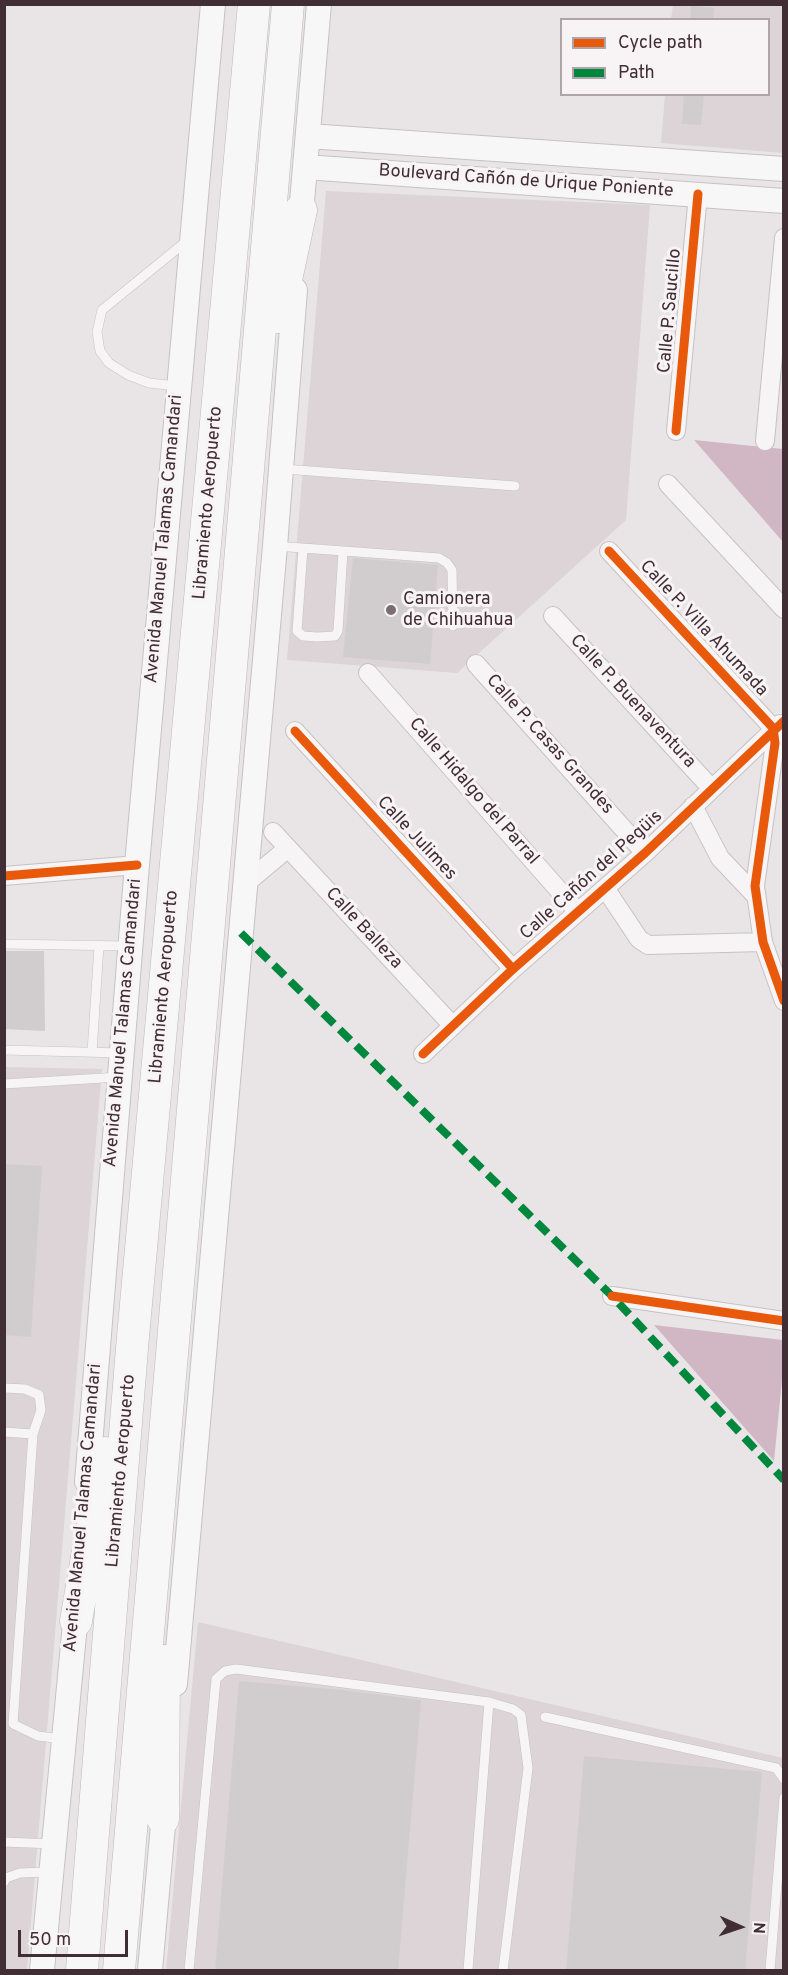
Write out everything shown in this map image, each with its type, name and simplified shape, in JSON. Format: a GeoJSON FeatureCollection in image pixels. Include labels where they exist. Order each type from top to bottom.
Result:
{"type":"FeatureCollection","features":[{"type":"Feature","properties":{"kind":"highway","name":"Libramiento Aeropuerto"},"geometry":{"type":"LineString","coordinates":[[82,1971],[132,1348],[254,4]]}},
{"type":"Feature","properties":{"kind":"highway","name":"Libramiento Aeropuerto"},"geometry":{"type":"LineString","coordinates":[[119,1971],[288,4]]}},
{"type":"Feature","properties":{"kind":"highway"},"geometry":{"type":"LineString","coordinates":[[250,453],[301,210]]}},
{"type":"Feature","properties":{"kind":"highway"},"geometry":{"type":"LineString","coordinates":[[76,1621],[108,1437],[132,1348]]}},
{"type":"Feature","properties":{"kind":"highway"},"geometry":{"type":"LineString","coordinates":[[161,1473],[165,1560],[163,1819]]}},
{"type":"Feature","properties":{"kind":"main road","name":"Avenida Manuel Talamas Camandari"},"geometry":{"type":"LineString","coordinates":[[42,1971],[76,1621],[136,865],[213,4]]}},
{"type":"Feature","properties":{"kind":"main road"},"geometry":{"type":"LineString","coordinates":[[150,1971],[275,546],[319,4]]}},
{"type":"Feature","properties":{"kind":"main road","name":"Boulevard Cañón de Urique Poniente"},"geometry":{"type":"LineString","coordinates":[[308,135],[783,169]]}},
{"type":"Feature","properties":{"kind":"main road"},"geometry":{"type":"LineString","coordinates":[[508,181],[511,149]]}},
{"type":"Feature","properties":{"kind":"main road"},"geometry":{"type":"LineString","coordinates":[[678,160],[687,193]]}},
{"type":"Feature","properties":{"kind":"main road","name":"Boulevard Cañón de Urique Poniente"},"geometry":{"type":"LineString","coordinates":[[305,167],[783,201]]}},
{"type":"Feature","properties":{"kind":"street","name":"Calle P. Saucillo"},"geometry":{"type":"LineString","coordinates":[[676,431],[687,193]]}},
{"type":"Feature","properties":{"kind":"street"},"geometry":{"type":"LineString","coordinates":[[765,441],[783,238]]}},
{"type":"Feature","properties":{"kind":"street"},"geometry":{"type":"LineString","coordinates":[[668,484],[783,609]]}},
{"type":"Feature","properties":{"kind":"street","name":"Calle P. Villa Ahumada"},"geometry":{"type":"LineString","coordinates":[[609,551],[778,725]]}},
{"type":"Feature","properties":{"kind":"street","name":"Calle P. Buenaventura"},"geometry":{"type":"LineString","coordinates":[[553,616],[712,789]]}},
{"type":"Feature","properties":{"kind":"street","name":"Calle P. Casas Grandes"},"geometry":{"type":"LineString","coordinates":[[476,664],[645,853]]}},
{"type":"Feature","properties":{"kind":"street","name":"Calle Hidalgo del Parral"},"geometry":{"type":"LineString","coordinates":[[368,673],[578,912]]}},
{"type":"Feature","properties":{"kind":"street"},"geometry":{"type":"LineString","coordinates":[[778,725],[757,863],[756,896],[764,942],[783,1001]]}},
{"type":"Feature","properties":{"kind":"street","name":"Calle Cañón del Pegüis"},"geometry":{"type":"LineString","coordinates":[[423,1054],[513,969],[645,853],[778,725]]}},
{"type":"Feature","properties":{"kind":"street","name":"Calle Julimes"},"geometry":{"type":"LineString","coordinates":[[295,731],[513,969]]}},
{"type":"Feature","properties":{"kind":"street"},"geometry":{"type":"LineString","coordinates":[[693,807],[720,858],[756,896]]}},
{"type":"Feature","properties":{"kind":"street","name":"Calle Balleza"},"geometry":{"type":"LineString","coordinates":[[273,832],[453,1026]]}},
{"type":"Feature","properties":{"kind":"street"},"geometry":{"type":"LineString","coordinates":[[245,884],[288,848]]}},
{"type":"Feature","properties":{"kind":"street"},"geometry":{"type":"LineString","coordinates":[[4,876],[136,865]]}},
{"type":"Feature","properties":{"kind":"street"},"geometry":{"type":"LineString","coordinates":[[605,888],[639,939],[648,945],[764,942]]}},
{"type":"Feature","properties":{"kind":"street"},"geometry":{"type":"LineString","coordinates":[[612,1296],[783,1321]]}},
{"type":"Feature","properties":{"kind":"lane"},"geometry":{"type":"LineString","coordinates":[[179,386],[148,383],[128,375],[109,363],[100,351],[97,326],[102,310],[192,236]]}},
{"type":"Feature","properties":{"kind":"lane"},"geometry":{"type":"LineString","coordinates":[[281,469],[515,486]]}},
{"type":"Feature","properties":{"kind":"lane"},"geometry":{"type":"LineString","coordinates":[[275,546],[431,557],[447,563],[454,582],[453,626]]}},
{"type":"Feature","properties":{"kind":"lane"},"geometry":{"type":"LineString","coordinates":[[303,549],[297,631],[303,636],[317,637],[335,636],[338,631],[343,551]]}},
{"type":"Feature","properties":{"kind":"lane"},"geometry":{"type":"LineString","coordinates":[[4,944],[130,946]]}},
{"type":"Feature","properties":{"kind":"lane"},"geometry":{"type":"LineString","coordinates":[[92,1052],[99,946]]}},
{"type":"Feature","properties":{"kind":"lane"},"geometry":{"type":"LineString","coordinates":[[4,1050],[121,1053]]}},
{"type":"Feature","properties":{"kind":"lane"},"geometry":{"type":"LineString","coordinates":[[4,1084],[120,1077]]}},
{"type":"Feature","properties":{"kind":"lane"},"geometry":{"type":"LineString","coordinates":[[4,1388],[25,1389],[39,1395],[41,1410],[33,1434],[13,1724],[38,1736],[64,1739]]}},
{"type":"Feature","properties":{"kind":"lane"},"geometry":{"type":"LineString","coordinates":[[4,1432],[33,1434]]}},
{"type":"Feature","properties":{"kind":"lane"},"geometry":{"type":"LineString","coordinates":[[189,1971],[216,1679],[225,1671],[236,1668],[489,1702],[513,1709],[521,1715],[528,1768],[502,1971]]}},
{"type":"Feature","properties":{"kind":"lane"},"geometry":{"type":"LineString","coordinates":[[468,1971],[489,1702]]}},
{"type":"Feature","properties":{"kind":"lane"},"geometry":{"type":"LineString","coordinates":[[545,1718],[776,1768],[783,1779]]}},
{"type":"Feature","properties":{"kind":"lane"},"geometry":{"type":"LineString","coordinates":[[770,1971],[783,1798]]}},
{"type":"Feature","properties":{"kind":"lane"},"geometry":{"type":"LineString","coordinates":[[4,1842],[54,1844]]}},
{"type":"Feature","properties":{"kind":"lane"},"geometry":{"type":"LineString","coordinates":[[4,1882],[6,1878],[20,1873],[51,1872]]}},
{"type":"Feature","properties":{"kind":"shaded area"},"geometry":{"type":"Polygon","coordinates":[[[673,5],[783,5],[783,153],[661,143],[665,96],[770,96],[770,18],[671,18],[673,5]]]}},
{"type":"Feature","properties":{"kind":"shaded area"},"geometry":{"type":"Polygon","coordinates":[[[326,191],[650,205],[626,520],[457,673],[287,660],[326,191]]]}},
{"type":"Feature","properties":{"kind":"shaded area"},"geometry":{"type":"Polygon","coordinates":[[[694,440],[783,449],[783,542],[694,440]]]}},
{"type":"Feature","properties":{"kind":"shaded area"},"geometry":{"type":"Polygon","coordinates":[[[5,1067],[102,1069],[27,1970],[5,1970],[5,1067]]]}},
{"type":"Feature","properties":{"kind":"shaded area"},"geometry":{"type":"Polygon","coordinates":[[[654,1325],[783,1340],[783,1370],[774,1461],[654,1325]]]}},
{"type":"Feature","properties":{"kind":"shaded area"},"geometry":{"type":"Polygon","coordinates":[[[198,1622],[783,1758],[783,1970],[166,1970],[198,1622]]]}},
{"type":"Feature","properties":{"kind":"building"},"geometry":{"type":"Polygon","coordinates":[[[691,6],[714,8],[713,18],[690,18],[691,6]]]}},
{"type":"Feature","properties":{"kind":"building"},"geometry":{"type":"Polygon","coordinates":[[[684,96],[704,96],[701,125],[682,124],[684,96]]]}},
{"type":"Feature","properties":{"kind":"building","name":"Camionera de Chihuahua"},"geometry":{"type":"Polygon","coordinates":[[[353,558],[438,565],[430,664],[343,657],[353,558]]]}},
{"type":"Feature","properties":{"kind":"building"},"geometry":{"type":"Polygon","coordinates":[[[4,951],[44,951],[45,1031],[4,1029],[4,951]]]}},
{"type":"Feature","properties":{"kind":"building"},"geometry":{"type":"Polygon","coordinates":[[[4,1164],[42,1166],[31,1337],[4,1335],[4,1164]]]}},
{"type":"Feature","properties":{"kind":"building"},"geometry":{"type":"Polygon","coordinates":[[[239,1681],[421,1700],[398,1971],[215,1971],[239,1681]]]}},
{"type":"Feature","properties":{"kind":"building"},"geometry":{"type":"Polygon","coordinates":[[[584,1756],[762,1772],[745,1971],[566,1971],[584,1756]]]}},
{"type":"Feature","properties":{"kind":"marked path"},"geometry":{"type":"LineString","coordinates":[[241,933],[612,1296],[784,1480]]}},
{"type":"Feature","properties":{"kind":"cycle path"},"geometry":{"type":"LineString","coordinates":[[676,431],[698,194]]}},
{"type":"Feature","properties":{"kind":"cycle path"},"geometry":{"type":"LineString","coordinates":[[609,551],[773,728],[775,743],[755,886],[763,942],[784,1001]]}},
{"type":"Feature","properties":{"kind":"cycle path"},"geometry":{"type":"LineString","coordinates":[[423,1054],[513,969],[645,853],[784,721]]}},
{"type":"Feature","properties":{"kind":"cycle path"},"geometry":{"type":"LineString","coordinates":[[295,731],[513,969]]}},
{"type":"Feature","properties":{"kind":"cycle path"},"geometry":{"type":"LineString","coordinates":[[4,876],[137,865]]}},
{"type":"Feature","properties":{"kind":"cycle path"},"geometry":{"type":"LineString","coordinates":[[612,1296],[784,1321]]}},
{"type":"Feature","properties":{"kind":"place","name":"Camionera de Chihuahua"},"geometry":{"type":"Point","coordinates":[391,610]}}]}
